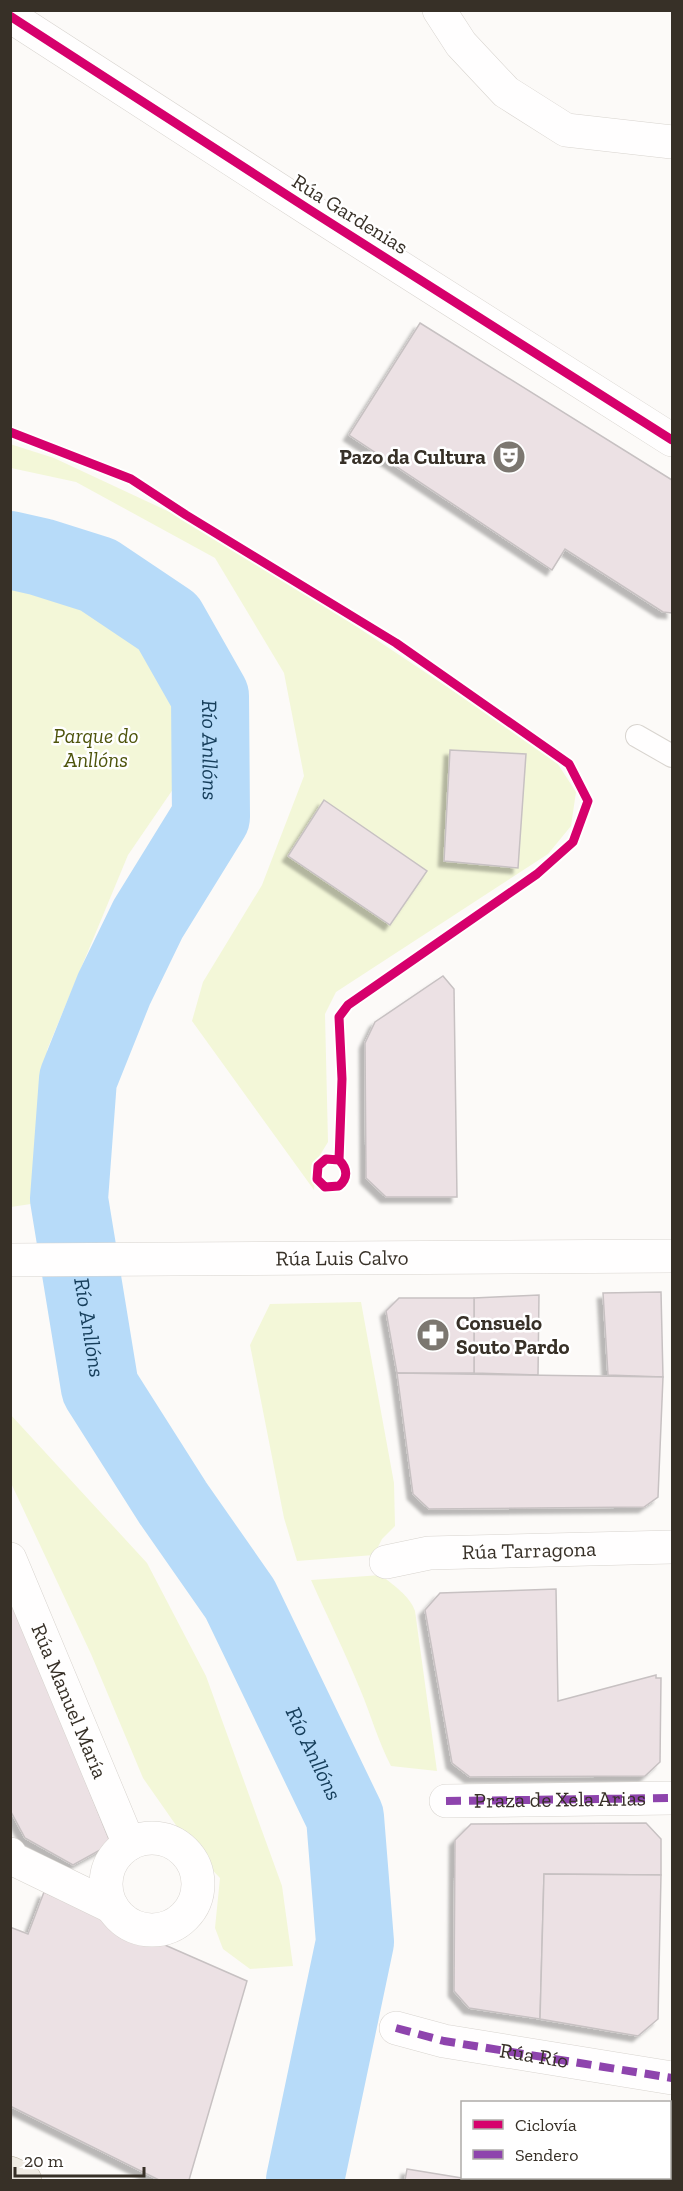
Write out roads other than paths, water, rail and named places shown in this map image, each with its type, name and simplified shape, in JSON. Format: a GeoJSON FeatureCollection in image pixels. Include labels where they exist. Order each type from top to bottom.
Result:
{"type":"FeatureCollection","features":[{"type":"Feature","properties":{"kind":"main road"},"geometry":{"type":"LineString","coordinates":[[10,2173],[25,2181]]}},
{"type":"Feature","properties":{"kind":"street"},"geometry":{"type":"LineString","coordinates":[[439,10],[461,44],[506,92],[566,130],[672,142]]}},
{"type":"Feature","properties":{"kind":"street","name":"Rúa Gardenias"},"geometry":{"type":"LineString","coordinates":[[10,16],[672,441]]}},
{"type":"Feature","properties":{"kind":"street","name":"Rúa Luis Calvo"},"geometry":{"type":"LineString","coordinates":[[10,1260],[672,1256]]}},
{"type":"Feature","properties":{"kind":"street","name":"Rúa Tarragona"},"geometry":{"type":"LineString","coordinates":[[386,1562],[429,1553],[672,1547]]}},
{"type":"Feature","properties":{"kind":"street","name":"Rúa Manuel María"},"geometry":{"type":"LineString","coordinates":[[10,1559],[129,1844]]}},
{"type":"Feature","properties":{"kind":"street","name":"Praza de Xela Arias"},"geometry":{"type":"LineString","coordinates":[[446,1802],[672,1798]]}},
{"type":"Feature","properties":{"kind":"street"},"geometry":{"type":"LineString","coordinates":[[155,1838],[170,1842],[182,1850],[192,1862],[198,1878],[198,1894],[185,1917],[172,1926],[152,1931],[136,1928],[122,1919],[112,1907],[106,1892],[106,1879],[111,1864],[129,1844],[155,1838]]}},
{"type":"Feature","properties":{"kind":"street"},"geometry":{"type":"LineString","coordinates":[[10,1854],[13,1859],[112,1907]]}},
{"type":"Feature","properties":{"kind":"street","name":"Rúa Río"},"geometry":{"type":"LineString","coordinates":[[396,2028],[444,2041],[672,2078]]}},
{"type":"Feature","properties":{"kind":"lane"},"geometry":{"type":"LineString","coordinates":[[637,736],[672,756]]}},
{"type":"Feature","properties":{"kind":"waterway","name":"Río Anllóns"},"geometry":{"type":"LineString","coordinates":[[10,550],[98,575],[168,622],[210,696],[211,817],[148,919],[114,989],[78,1079],[69,1199],[100,1388],[173,1503],[240,1599],[345,1817],[355,1942],[305,2180]]}},
{"type":"Feature","properties":{"kind":"place","name":"Pazo da Cultura"},"geometry":{"type":"Point","coordinates":[509,457]}},
{"type":"Feature","properties":{"kind":"place","name":"Consuelo Souto Pardo"},"geometry":{"type":"Point","coordinates":[433,1335]}},
{"type":"Feature","properties":{"kind":"park label","name":"Parque do Anllóns"},"geometry":{"type":"Point","coordinates":[96,748]}}]}
